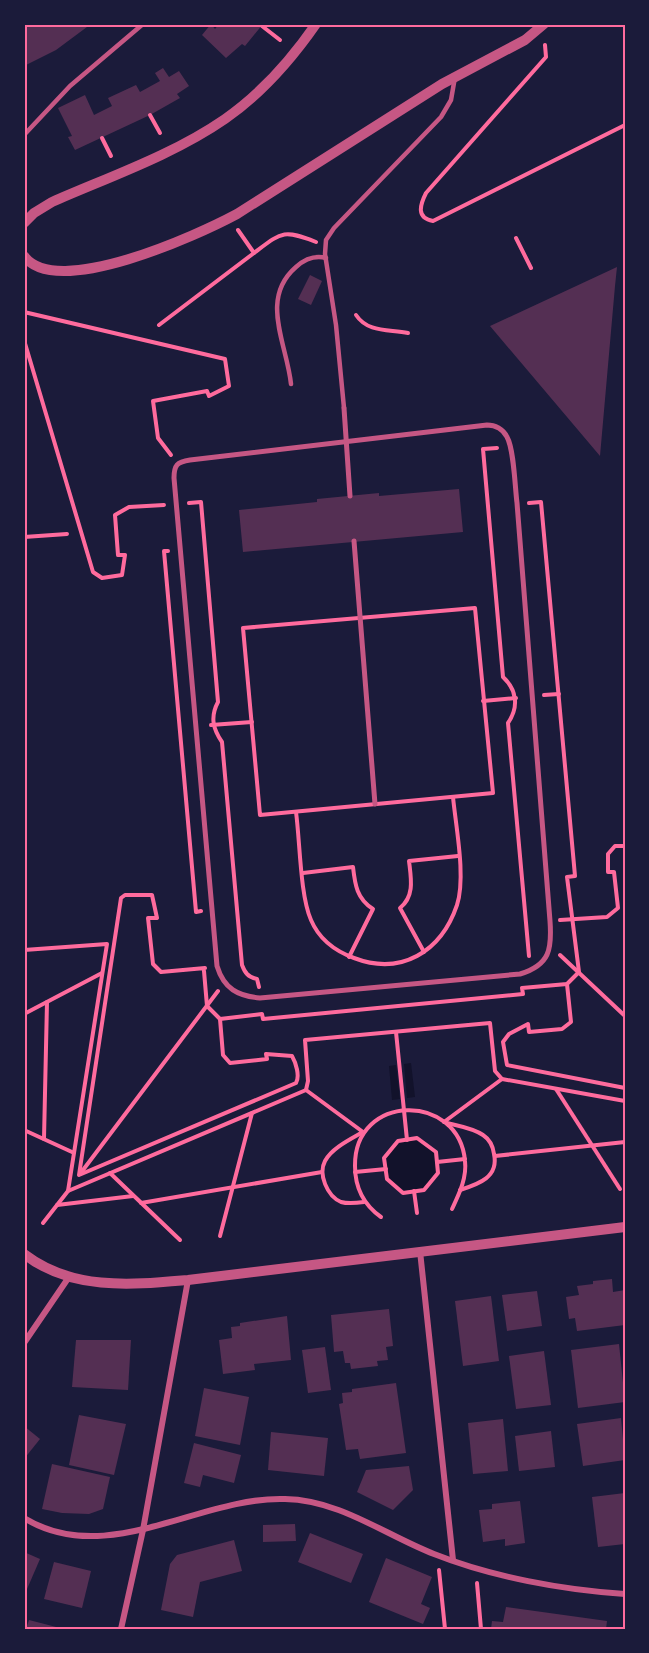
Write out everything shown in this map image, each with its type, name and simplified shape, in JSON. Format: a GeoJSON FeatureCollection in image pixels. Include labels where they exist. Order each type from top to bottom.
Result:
{"type":"FeatureCollection","features":[{"type":"Feature","properties":{"kind":"street"},"geometry":{"type":"LineString","coordinates":[[25,220],[52,202],[178,146],[226,118],[276,74],[316,24]]}},
{"type":"Feature","properties":{"kind":"street"},"geometry":{"type":"LineString","coordinates":[[24,256],[29,262],[43,270],[74,271],[106,265],[207,229],[237,214],[454,77],[511,49],[534,34],[544,24]]}},
{"type":"Feature","properties":{"kind":"street"},"geometry":{"type":"LineString","coordinates":[[344,408],[350,496]]}},
{"type":"Feature","properties":{"kind":"street"},"geometry":{"type":"LineString","coordinates":[[487,425],[498,427],[504,432],[510,446],[517,503],[551,946],[548,954],[536,967],[520,974],[260,998],[241,996],[224,983],[218,966],[174,471],[177,463],[190,460],[346,442],[487,425]]}},
{"type":"Feature","properties":{"kind":"street"},"geometry":{"type":"LineString","coordinates":[[354,541],[375,804]]}},
{"type":"Feature","properties":{"kind":"street"},"geometry":{"type":"LineString","coordinates":[[24,1254],[45,1267],[69,1277],[110,1284],[188,1280],[625,1227]]}},
{"type":"Feature","properties":{"kind":"street"},"geometry":{"type":"LineString","coordinates":[[420,1251],[453,1560]]}},
{"type":"Feature","properties":{"kind":"street"},"geometry":{"type":"LineString","coordinates":[[24,1343],[69,1277]]}},
{"type":"Feature","properties":{"kind":"street"},"geometry":{"type":"LineString","coordinates":[[121,1629],[142,1530],[188,1280]]}},
{"type":"Feature","properties":{"kind":"street"},"geometry":{"type":"LineString","coordinates":[[24,1518],[47,1529],[73,1534],[109,1535],[142,1530],[249,1501],[298,1500],[343,1511],[409,1543],[453,1560],[549,1585],[625,1594]]}},
{"type":"Feature","properties":{"kind":"lane"},"geometry":{"type":"LineString","coordinates":[[24,135],[70,86],[143,24]]}},
{"type":"Feature","properties":{"kind":"lane"},"geometry":{"type":"LineString","coordinates":[[344,408],[325,245],[334,228],[441,117],[451,100],[454,77]]}},
{"type":"Feature","properties":{"kind":"lane"},"geometry":{"type":"LineString","coordinates":[[291,384],[276,312],[279,294],[287,276],[301,263],[316,256],[326,258]]}},
{"type":"Feature","properties":{"kind":"path"},"geometry":{"type":"LineString","coordinates":[[262,26],[280,40]]}},
{"type":"Feature","properties":{"kind":"path"},"geometry":{"type":"LineString","coordinates":[[545,45],[546,57],[426,193],[420,210],[427,220],[433,221],[625,125]]}},
{"type":"Feature","properties":{"kind":"path"},"geometry":{"type":"LineString","coordinates":[[150,115],[160,134]]}},
{"type":"Feature","properties":{"kind":"path"},"geometry":{"type":"LineString","coordinates":[[102,138],[111,156]]}},
{"type":"Feature","properties":{"kind":"path"},"geometry":{"type":"LineString","coordinates":[[238,229],[254,253]]}},
{"type":"Feature","properties":{"kind":"path"},"geometry":{"type":"LineString","coordinates":[[159,325],[272,240],[288,233],[325,245]]}},
{"type":"Feature","properties":{"kind":"path"},"geometry":{"type":"LineString","coordinates":[[516,238],[531,268]]}},
{"type":"Feature","properties":{"kind":"path"},"geometry":{"type":"LineString","coordinates":[[24,312],[225,358],[230,386],[210,396],[207,391],[153,401],[158,438],[177,463]]}},
{"type":"Feature","properties":{"kind":"path"},"geometry":{"type":"LineString","coordinates":[[356,315],[365,325],[372,328],[408,333]]}},
{"type":"Feature","properties":{"kind":"path"},"geometry":{"type":"LineString","coordinates":[[24,340],[93,572],[102,578],[122,576],[125,555],[118,555],[115,515],[129,507],[201,502],[218,702],[214,709],[213,725],[222,742],[242,964],[244,972],[251,978],[257,979],[260,998]]}},
{"type":"Feature","properties":{"kind":"path"},"geometry":{"type":"LineString","coordinates":[[510,446],[483,449],[503,677],[514,689],[516,698],[512,717],[508,723],[530,954],[519,966],[520,974]]}},
{"type":"Feature","properties":{"kind":"path"},"geometry":{"type":"LineString","coordinates":[[517,503],[541,502],[575,876],[567,877],[579,972]]}},
{"type":"Feature","properties":{"kind":"path"},"geometry":{"type":"LineString","coordinates":[[24,537],[67,534]]}},
{"type":"Feature","properties":{"kind":"path"},"geometry":{"type":"LineString","coordinates":[[462,609],[475,608],[493,793],[479,794]]}},
{"type":"Feature","properties":{"kind":"path"},"geometry":{"type":"LineString","coordinates":[[264,626],[243,628],[260,815],[271,814]]}},
{"type":"Feature","properties":{"kind":"path"},"geometry":{"type":"LineString","coordinates":[[180,728],[252,722]]}},
{"type":"Feature","properties":{"kind":"path"},"geometry":{"type":"LineString","coordinates":[[296,812],[311,919],[323,939],[349,957],[371,964],[389,965],[405,962],[424,952],[444,932],[457,905],[461,878],[453,797]]}},
{"type":"Feature","properties":{"kind":"path"},"geometry":{"type":"LineString","coordinates":[[550,921],[607,917],[618,908],[614,872],[608,872],[608,854],[615,846],[625,846]]}},
{"type":"Feature","properties":{"kind":"path"},"geometry":{"type":"LineString","coordinates":[[424,952],[400,908],[409,898],[411,891],[410,861],[458,856]]}},
{"type":"Feature","properties":{"kind":"path"},"geometry":{"type":"LineString","coordinates":[[303,873],[353,867],[357,892],[374,909],[349,957]]}},
{"type":"Feature","properties":{"kind":"path"},"geometry":{"type":"LineString","coordinates":[[79,1175],[121,898],[125,895],[152,895],[157,918],[148,918],[153,964],[160,972],[218,966]]}},
{"type":"Feature","properties":{"kind":"path"},"geometry":{"type":"LineString","coordinates":[[24,950],[107,944],[68,1191]]}},
{"type":"Feature","properties":{"kind":"path"},"geometry":{"type":"LineString","coordinates":[[551,946],[625,1016]]}},
{"type":"Feature","properties":{"kind":"path"},"geometry":{"type":"LineString","coordinates":[[79,1175],[296,1083],[298,1079],[292,1056],[266,1054],[267,1059],[230,1063],[223,1056],[220,1020],[207,1006],[203,968]]}},
{"type":"Feature","properties":{"kind":"path"},"geometry":{"type":"LineString","coordinates":[[220,1020],[262,1014],[263,1019],[523,994],[522,988],[567,984],[579,972]]}},
{"type":"Feature","properties":{"kind":"path"},"geometry":{"type":"LineString","coordinates":[[24,1014],[102,973]]}},
{"type":"Feature","properties":{"kind":"path"},"geometry":{"type":"LineString","coordinates":[[79,1175],[224,983]]}},
{"type":"Feature","properties":{"kind":"path"},"geometry":{"type":"LineString","coordinates":[[567,984],[571,1022],[562,1029],[529,1032],[528,1024],[509,1034],[503,1042],[507,1065],[625,1089]]}},
{"type":"Feature","properties":{"kind":"path"},"geometry":{"type":"LineString","coordinates":[[44,1139],[47,1002]]}},
{"type":"Feature","properties":{"kind":"path"},"geometry":{"type":"LineString","coordinates":[[306,1090],[308,1081],[305,1040],[490,1023],[495,1071],[502,1079],[625,1101]]}},
{"type":"Feature","properties":{"kind":"path"},"geometry":{"type":"LineString","coordinates":[[396,1032],[407,1140]]}},
{"type":"Feature","properties":{"kind":"path"},"geometry":{"type":"LineString","coordinates":[[444,1122],[502,1079]]}},
{"type":"Feature","properties":{"kind":"path"},"geometry":{"type":"LineString","coordinates":[[556,1089],[620,1189]]}},
{"type":"Feature","properties":{"kind":"path"},"geometry":{"type":"LineString","coordinates":[[44,1223],[68,1191],[306,1090]]}},
{"type":"Feature","properties":{"kind":"path"},"geometry":{"type":"LineString","coordinates":[[306,1090],[363,1132]]}},
{"type":"Feature","properties":{"kind":"path"},"geometry":{"type":"LineString","coordinates":[[365,1202],[347,1203],[334,1198],[322,1172],[323,1164],[331,1154],[384,1115],[404,1109],[420,1110],[444,1122],[477,1131],[489,1141],[495,1156],[494,1167],[488,1178],[474,1186],[460,1190]]}},
{"type":"Feature","properties":{"kind":"path"},"geometry":{"type":"LineString","coordinates":[[220,1236],[252,1113]]}},
{"type":"Feature","properties":{"kind":"path"},"geometry":{"type":"LineString","coordinates":[[444,1122],[456,1136],[465,1159],[460,1190],[452,1209]]}},
{"type":"Feature","properties":{"kind":"path"},"geometry":{"type":"LineString","coordinates":[[24,1130],[73,1152]]}},
{"type":"Feature","properties":{"kind":"path"},"geometry":{"type":"LineString","coordinates":[[363,1132],[355,1152],[358,1187],[365,1202],[373,1212],[381,1217]]}},
{"type":"Feature","properties":{"kind":"path"},"geometry":{"type":"LineString","coordinates":[[417,1138],[436,1152],[437,1162],[438,1173],[424,1190],[403,1193],[387,1179],[384,1158],[398,1141],[417,1138]]}},
{"type":"Feature","properties":{"kind":"path"},"geometry":{"type":"LineString","coordinates":[[495,1156],[625,1142]]}},
{"type":"Feature","properties":{"kind":"path"},"geometry":{"type":"LineString","coordinates":[[437,1162],[465,1159]]}},
{"type":"Feature","properties":{"kind":"path"},"geometry":{"type":"LineString","coordinates":[[355,1172],[386,1169]]}},
{"type":"Feature","properties":{"kind":"path"},"geometry":{"type":"LineString","coordinates":[[141,1203],[322,1172]]}},
{"type":"Feature","properties":{"kind":"path"},"geometry":{"type":"LineString","coordinates":[[110,1173],[180,1240]]}},
{"type":"Feature","properties":{"kind":"path"},"geometry":{"type":"LineString","coordinates":[[414,1191],[417,1213]]}},
{"type":"Feature","properties":{"kind":"path"},"geometry":{"type":"LineString","coordinates":[[57,1205],[134,1196]]}},
{"type":"Feature","properties":{"kind":"path"},"geometry":{"type":"LineString","coordinates":[[439,1570],[445,1629]]}},
{"type":"Feature","properties":{"kind":"path"},"geometry":{"type":"LineString","coordinates":[[477,1583],[481,1629]]}},
{"type":"Feature","properties":{"kind":"shaded area"},"geometry":{"type":"Polygon","coordinates":[[[411,1063],[415,1097],[407,1098],[404,1064],[411,1063]]]}},
{"type":"Feature","properties":{"kind":"shaded area"},"geometry":{"type":"Polygon","coordinates":[[[396,1065],[400,1099],[392,1100],[389,1066],[396,1065]]]}},
{"type":"Feature","properties":{"kind":"shaded area"},"geometry":{"type":"Polygon","coordinates":[[[417,1140],[434,1152],[436,1172],[423,1189],[404,1191],[388,1178],[386,1158],[398,1143],[417,1140]]]}},
{"type":"Feature","properties":{"kind":"building"},"geometry":{"type":"Polygon","coordinates":[[[24,24],[91,24],[56,50],[24,66],[24,24]]]}},
{"type":"Feature","properties":{"kind":"building"},"geometry":{"type":"Polygon","coordinates":[[[211,24],[215,29],[219,24],[263,24],[245,46],[242,44],[226,58],[202,35],[211,24]]]}},
{"type":"Feature","properties":{"kind":"building"},"geometry":{"type":"Polygon","coordinates":[[[163,68],[169,77],[179,71],[189,86],[177,94],[180,98],[150,115],[75,150],[68,137],[72,136],[58,108],[85,95],[94,115],[112,106],[108,98],[136,85],[140,92],[160,81],[155,73],[163,68]]]}},
{"type":"Feature","properties":{"kind":"building"},"geometry":{"type":"Polygon","coordinates":[[[617,267],[615,286],[600,456],[490,326],[617,267]]]}},
{"type":"Feature","properties":{"kind":"building"},"geometry":{"type":"Polygon","coordinates":[[[310,275],[322,281],[311,305],[298,299],[310,275]]]}},
{"type":"Feature","properties":{"kind":"building"},"geometry":{"type":"Polygon","coordinates":[[[459,489],[463,532],[243,552],[239,510],[379,493],[379,496],[459,489]]]}},
{"type":"Feature","properties":{"kind":"building"},"geometry":{"type":"Polygon","coordinates":[[[612,1279],[613,1292],[625,1290],[625,1325],[577,1331],[575,1318],[569,1319],[566,1297],[579,1295],[577,1286],[612,1279]]]}},
{"type":"Feature","properties":{"kind":"building"},"geometry":{"type":"Polygon","coordinates":[[[537,1291],[542,1326],[507,1331],[502,1295],[537,1291]]]}},
{"type":"Feature","properties":{"kind":"building"},"geometry":{"type":"Polygon","coordinates":[[[491,1296],[499,1361],[463,1366],[455,1301],[491,1296]]]}},
{"type":"Feature","properties":{"kind":"building"},"geometry":{"type":"Polygon","coordinates":[[[389,1309],[393,1346],[386,1347],[388,1360],[377,1361],[378,1366],[351,1369],[350,1363],[345,1363],[343,1351],[334,1352],[331,1315],[389,1309]]]}},
{"type":"Feature","properties":{"kind":"building"},"geometry":{"type":"Polygon","coordinates":[[[287,1316],[291,1360],[254,1364],[255,1370],[223,1374],[219,1340],[232,1338],[231,1327],[240,1326],[240,1323],[287,1316]]]}},
{"type":"Feature","properties":{"kind":"building"},"geometry":{"type":"Polygon","coordinates":[[[76,1340],[131,1340],[128,1390],[72,1387],[76,1340]]]}},
{"type":"Feature","properties":{"kind":"building"},"geometry":{"type":"Polygon","coordinates":[[[619,1344],[625,1402],[578,1408],[571,1350],[619,1344]]]}},
{"type":"Feature","properties":{"kind":"building"},"geometry":{"type":"Polygon","coordinates":[[[325,1347],[331,1390],[308,1393],[302,1350],[325,1347]]]}},
{"type":"Feature","properties":{"kind":"building"},"geometry":{"type":"Polygon","coordinates":[[[544,1351],[551,1405],[516,1409],[509,1356],[544,1351]]]}},
{"type":"Feature","properties":{"kind":"building"},"geometry":{"type":"Polygon","coordinates":[[[396,1383],[406,1453],[360,1459],[358,1449],[346,1450],[339,1404],[343,1403],[342,1393],[352,1392],[352,1389],[396,1383]]]}},
{"type":"Feature","properties":{"kind":"building"},"geometry":{"type":"Polygon","coordinates":[[[204,1388],[249,1397],[240,1445],[195,1436],[204,1388]]]}},
{"type":"Feature","properties":{"kind":"building"},"geometry":{"type":"Polygon","coordinates":[[[79,1415],[126,1424],[114,1475],[69,1465],[79,1415]]]}},
{"type":"Feature","properties":{"kind":"building"},"geometry":{"type":"Polygon","coordinates":[[[621,1418],[625,1460],[583,1466],[577,1424],[621,1418]]]}},
{"type":"Feature","properties":{"kind":"building"},"geometry":{"type":"Polygon","coordinates":[[[503,1419],[508,1471],[473,1474],[468,1423],[503,1419]]]}},
{"type":"Feature","properties":{"kind":"building"},"geometry":{"type":"Polygon","coordinates":[[[24,1426],[40,1439],[24,1459],[24,1426]]]}},
{"type":"Feature","properties":{"kind":"building"},"geometry":{"type":"Polygon","coordinates":[[[551,1431],[555,1467],[519,1471],[515,1436],[551,1431]]]}},
{"type":"Feature","properties":{"kind":"building"},"geometry":{"type":"Polygon","coordinates":[[[271,1432],[328,1438],[324,1476],[268,1470],[271,1432]]]}},
{"type":"Feature","properties":{"kind":"building"},"geometry":{"type":"Polygon","coordinates":[[[194,1443],[241,1455],[234,1483],[203,1475],[200,1487],[184,1483],[194,1443]]]}},
{"type":"Feature","properties":{"kind":"building"},"geometry":{"type":"Polygon","coordinates":[[[52,1464],[110,1477],[103,1509],[89,1514],[62,1513],[42,1509],[52,1464]]]}},
{"type":"Feature","properties":{"kind":"building"},"geometry":{"type":"Polygon","coordinates":[[[409,1466],[413,1490],[393,1510],[357,1492],[366,1470],[409,1466]]]}},
{"type":"Feature","properties":{"kind":"building"},"geometry":{"type":"Polygon","coordinates":[[[625,1493],[625,1544],[598,1547],[592,1497],[625,1493]]]}},
{"type":"Feature","properties":{"kind":"building"},"geometry":{"type":"Polygon","coordinates":[[[520,1501],[525,1543],[505,1546],[505,1539],[483,1542],[479,1510],[492,1509],[492,1504],[520,1501]]]}},
{"type":"Feature","properties":{"kind":"building"},"geometry":{"type":"Polygon","coordinates":[[[295,1524],[296,1541],[263,1542],[263,1525],[295,1524]]]}},
{"type":"Feature","properties":{"kind":"building"},"geometry":{"type":"Polygon","coordinates":[[[310,1533],[363,1554],[351,1583],[298,1562],[310,1533]]]}},
{"type":"Feature","properties":{"kind":"building"},"geometry":{"type":"Polygon","coordinates":[[[234,1540],[242,1571],[200,1582],[193,1617],[161,1610],[170,1564],[177,1555],[234,1540]]]}},
{"type":"Feature","properties":{"kind":"building"},"geometry":{"type":"Polygon","coordinates":[[[24,1552],[40,1559],[24,1596],[24,1552]]]}},
{"type":"Feature","properties":{"kind":"building"},"geometry":{"type":"Polygon","coordinates":[[[386,1558],[432,1577],[421,1604],[430,1608],[423,1624],[369,1602],[386,1558]]]}},
{"type":"Feature","properties":{"kind":"building"},"geometry":{"type":"Polygon","coordinates":[[[54,1562],[91,1571],[82,1608],[44,1599],[54,1562]]]}},
{"type":"Feature","properties":{"kind":"building"},"geometry":{"type":"Polygon","coordinates":[[[506,1607],[607,1621],[606,1629],[491,1629],[492,1621],[503,1622],[506,1607]]]}},
{"type":"Feature","properties":{"kind":"building"},"geometry":{"type":"Polygon","coordinates":[[[29,1620],[60,1628],[60,1629],[26,1629],[29,1620]]]}}]}
